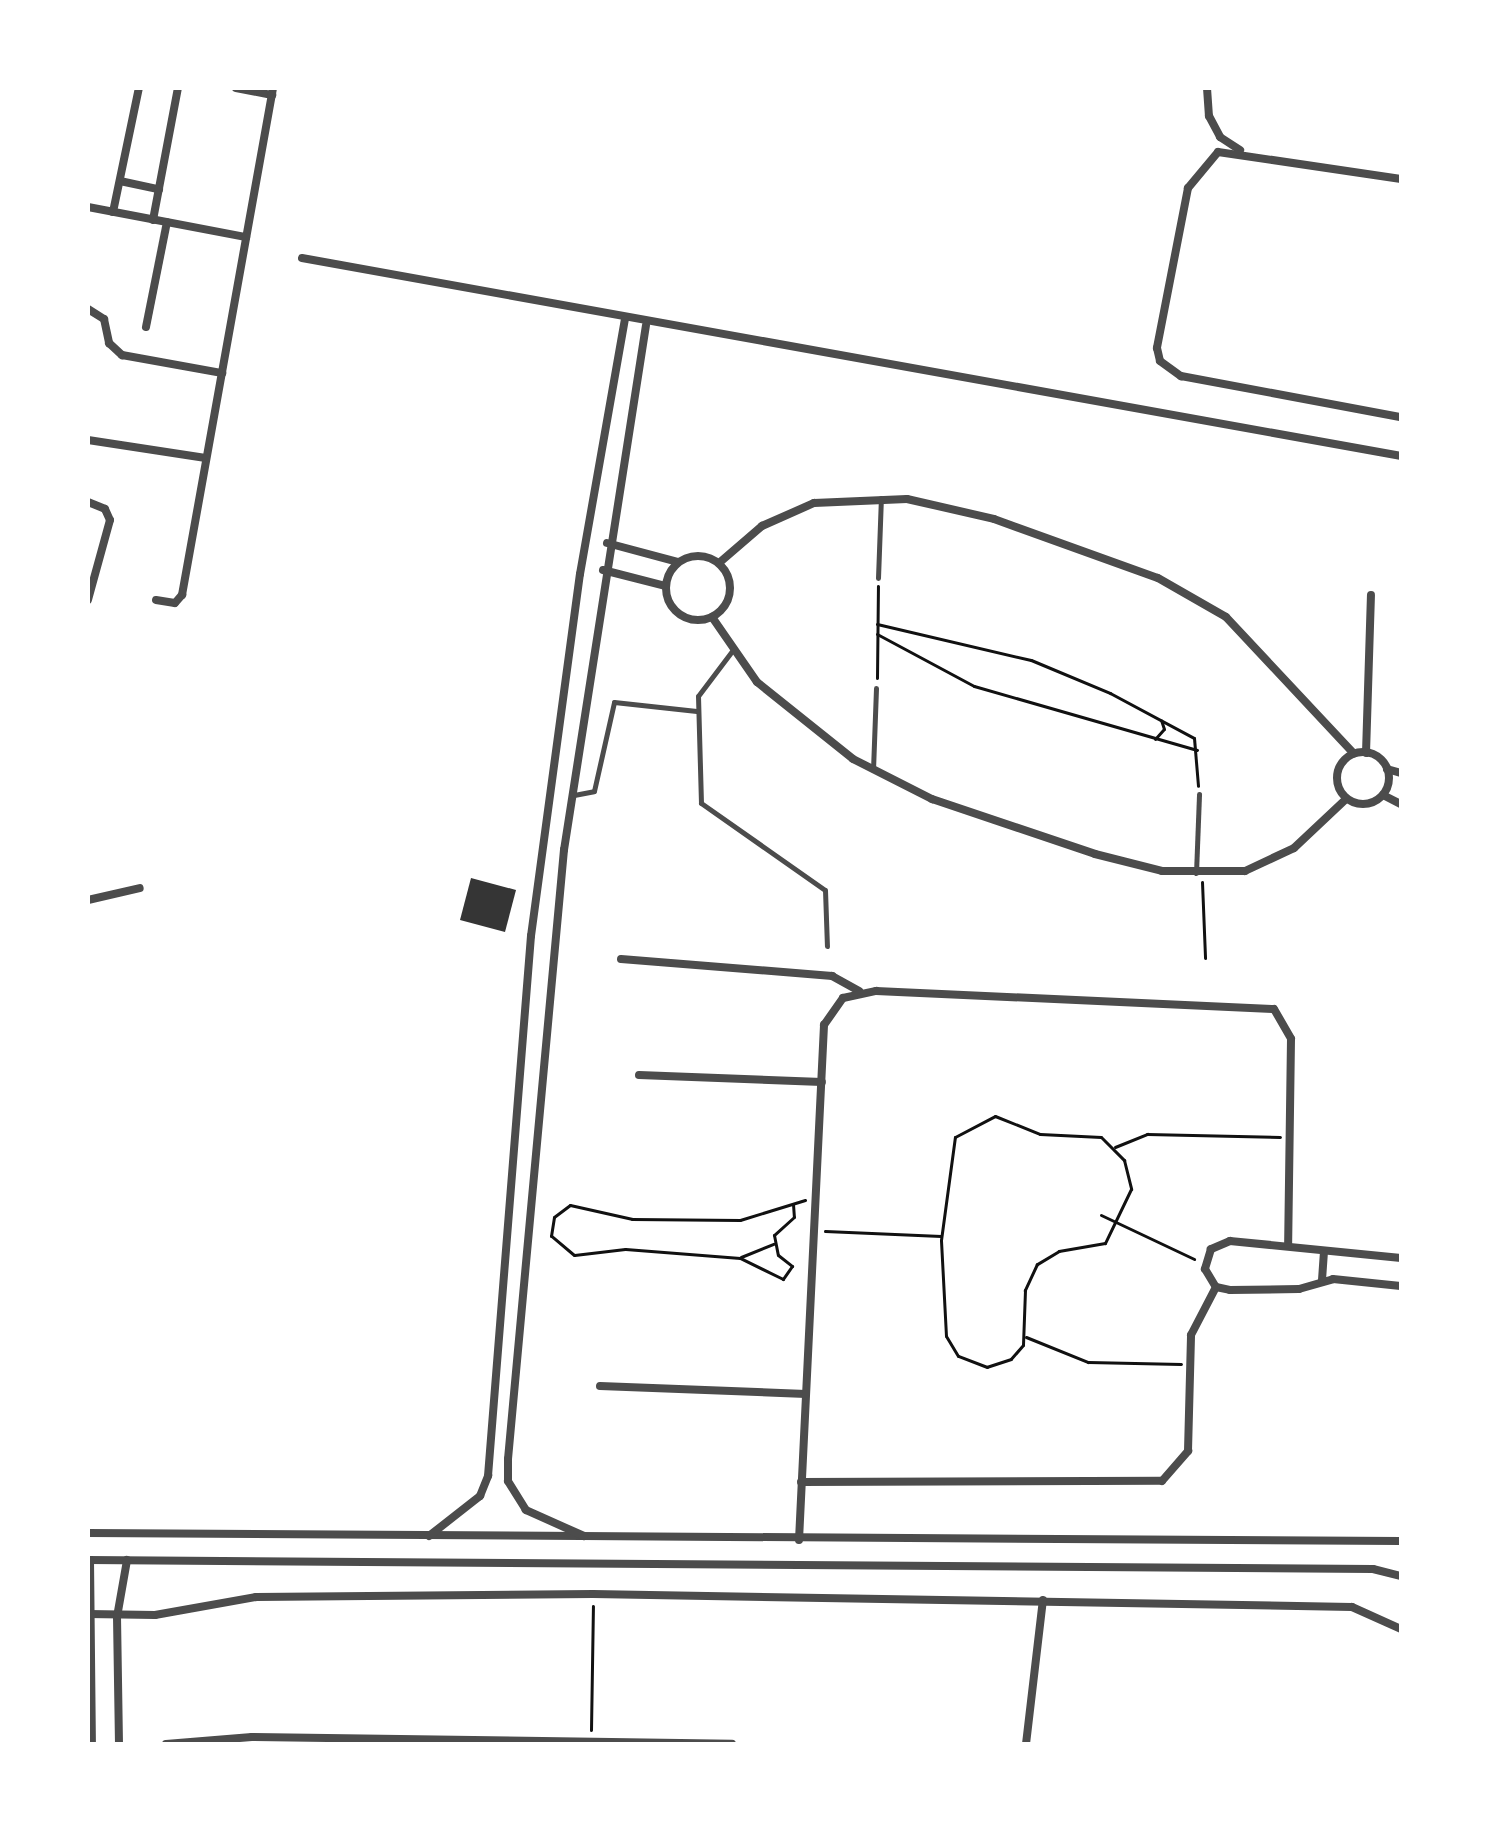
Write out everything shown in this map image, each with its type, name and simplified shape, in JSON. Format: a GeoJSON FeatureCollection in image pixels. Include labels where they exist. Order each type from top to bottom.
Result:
{"type":"FeatureCollection","features":[{"type":"Feature","properties":{"kind":"street"},"geometry":{"type":"LineString","coordinates":[[113,212],[139,88]]}},
{"type":"Feature","properties":{"kind":"street"},"geometry":{"type":"LineString","coordinates":[[153,220],[178,88]]}},
{"type":"Feature","properties":{"kind":"street"},"geometry":{"type":"LineString","coordinates":[[156,600],[181,599],[272,91],[236,88]]}},
{"type":"Feature","properties":{"kind":"street"},"geometry":{"type":"LineString","coordinates":[[1207,88],[1209,116],[1220,137],[1240,150]]}},
{"type":"Feature","properties":{"kind":"street"},"geometry":{"type":"LineString","coordinates":[[1401,179],[1240,150],[1218,152],[1188,188],[1160,361],[1181,376],[1401,417]]}},
{"type":"Feature","properties":{"kind":"street"},"geometry":{"type":"LineString","coordinates":[[120,181],[159,189]]}},
{"type":"Feature","properties":{"kind":"street"},"geometry":{"type":"LineString","coordinates":[[88,207],[246,237]]}},
{"type":"Feature","properties":{"kind":"street"},"geometry":{"type":"LineString","coordinates":[[146,327],[167,222]]}},
{"type":"Feature","properties":{"kind":"street"},"geometry":{"type":"LineString","coordinates":[[302,258],[646,325],[1401,456]]}},
{"type":"Feature","properties":{"kind":"street"},"geometry":{"type":"LineString","coordinates":[[88,309],[104,319],[109,343],[122,355],[222,373]]}},
{"type":"Feature","properties":{"kind":"street"},"geometry":{"type":"LineString","coordinates":[[429,1536],[480,1496],[488,1476],[504,1216],[549,799],[625,320]]}},
{"type":"Feature","properties":{"kind":"street"},"geometry":{"type":"LineString","coordinates":[[589,1538],[534,1515],[508,1481],[538,1083],[571,798],[607,543],[646,325]]}},
{"type":"Feature","properties":{"kind":"street"},"geometry":{"type":"LineString","coordinates":[[88,440],[206,458]]}},
{"type":"Feature","properties":{"kind":"street"},"geometry":{"type":"LineString","coordinates":[[719,563],[787,512],[881,497],[937,504],[1049,537],[1193,596],[1256,643],[1354,754]]}},
{"type":"Feature","properties":{"kind":"street"},"geometry":{"type":"LineString","coordinates":[[88,502],[105,509],[110,520],[88,600]]}},
{"type":"Feature","properties":{"kind":"street"},"geometry":{"type":"LineString","coordinates":[[607,543],[678,562],[694,556],[719,563]]}},
{"type":"Feature","properties":{"kind":"street"},"geometry":{"type":"LineString","coordinates":[[678,562],[666,586],[676,612],[712,617]]}},
{"type":"Feature","properties":{"kind":"street"},"geometry":{"type":"LineString","coordinates":[[712,617],[730,592],[719,563]]}},
{"type":"Feature","properties":{"kind":"street"},"geometry":{"type":"LineString","coordinates":[[603,570],[666,586]]}},
{"type":"Feature","properties":{"kind":"street"},"geometry":{"type":"LineString","coordinates":[[1366,753],[1371,595]]}},
{"type":"Feature","properties":{"kind":"street"},"geometry":{"type":"LineString","coordinates":[[712,617],[732,651],[785,710],[873,770],[1052,840],[1199,874],[1266,865],[1346,799],[1372,803],[1383,795],[1387,769]]}},
{"type":"Feature","properties":{"kind":"street"},"geometry":{"type":"LineString","coordinates":[[1346,799],[1337,774],[1354,754],[1366,753],[1387,769],[1401,773]]}},
{"type":"Feature","properties":{"kind":"street"},"geometry":{"type":"LineString","coordinates":[[1383,795],[1401,804]]}},
{"type":"Feature","properties":{"kind":"street"},"geometry":{"type":"LineString","coordinates":[[549,799],[571,798]]}},
{"type":"Feature","properties":{"kind":"street"},"geometry":{"type":"LineString","coordinates":[[88,900],[140,888]]}},
{"type":"Feature","properties":{"kind":"street"},"geometry":{"type":"LineString","coordinates":[[621,959],[832,976],[859,991],[1274,1009],[1290,1027],[1288,1245]]}},
{"type":"Feature","properties":{"kind":"street"},"geometry":{"type":"LineString","coordinates":[[799,1540],[824,1025],[837,1004],[859,991]]}},
{"type":"Feature","properties":{"kind":"street"},"geometry":{"type":"LineString","coordinates":[[639,1075],[822,1082]]}},
{"type":"Feature","properties":{"kind":"street"},"geometry":{"type":"LineString","coordinates":[[1216,1287],[1205,1264],[1223,1242],[1288,1245],[1324,1254],[1401,1258]]}},
{"type":"Feature","properties":{"kind":"street"},"geometry":{"type":"LineString","coordinates":[[1322,1280],[1324,1254]]}},
{"type":"Feature","properties":{"kind":"street"},"geometry":{"type":"LineString","coordinates":[[1216,1287],[1299,1289],[1322,1280],[1401,1286]]}},
{"type":"Feature","properties":{"kind":"street"},"geometry":{"type":"LineString","coordinates":[[801,1482],[1162,1481],[1188,1451],[1193,1323],[1216,1287]]}},
{"type":"Feature","properties":{"kind":"street"},"geometry":{"type":"LineString","coordinates":[[600,1386],[806,1394]]}},
{"type":"Feature","properties":{"kind":"street"},"geometry":{"type":"LineString","coordinates":[[88,1533],[799,1540],[1401,1541]]}},
{"type":"Feature","properties":{"kind":"street"},"geometry":{"type":"LineString","coordinates":[[92,1744],[89,1560],[1357,1569],[1401,1576]]}},
{"type":"Feature","properties":{"kind":"street"},"geometry":{"type":"LineString","coordinates":[[119,1744],[117,1617],[127,1560]]}},
{"type":"Feature","properties":{"kind":"street"},"geometry":{"type":"LineString","coordinates":[[90,1614],[117,1617],[256,1597],[593,1594],[1352,1607],[1401,1629]]}},
{"type":"Feature","properties":{"kind":"street"},"geometry":{"type":"LineString","coordinates":[[1026,1744],[1043,1600]]}},
{"type":"Feature","properties":{"kind":"street"},"geometry":{"type":"LineString","coordinates":[[166,1744],[252,1737],[732,1744]]}},
{"type":"Feature","properties":{"kind":"lane"},"geometry":{"type":"LineString","coordinates":[[878,578],[881,497]]}},
{"type":"Feature","properties":{"kind":"lane"},"geometry":{"type":"LineString","coordinates":[[732,651],[702,687],[697,711],[701,803],[825,890],[827,946]]}},
{"type":"Feature","properties":{"kind":"lane"},"geometry":{"type":"LineString","coordinates":[[873,770],[876,688]]}},
{"type":"Feature","properties":{"kind":"lane"},"geometry":{"type":"LineString","coordinates":[[571,798],[594,791],[614,702],[697,711]]}},
{"type":"Feature","properties":{"kind":"lane"},"geometry":{"type":"LineString","coordinates":[[1199,794],[1199,874]]}},
{"type":"Feature","properties":{"kind":"path"},"geometry":{"type":"LineString","coordinates":[[876,688],[878,578]]}},
{"type":"Feature","properties":{"kind":"path"},"geometry":{"type":"LineString","coordinates":[[877,624],[1031,660],[1190,734],[1197,750],[1199,794]]}},
{"type":"Feature","properties":{"kind":"path"},"geometry":{"type":"LineString","coordinates":[[877,634],[974,686],[1149,739],[1197,750]]}},
{"type":"Feature","properties":{"kind":"path"},"geometry":{"type":"LineString","coordinates":[[1149,739],[1164,729],[1158,718]]}},
{"type":"Feature","properties":{"kind":"path"},"geometry":{"type":"LineString","coordinates":[[1199,874],[1205,958]]}},
{"type":"Feature","properties":{"kind":"path"},"geometry":{"type":"LineString","coordinates":[[1004,1118],[1040,1134],[1091,1134],[1115,1147],[1131,1189],[1117,1224],[1099,1246],[1059,1251],[1037,1264],[1025,1290],[1026,1337],[1011,1359],[994,1366],[973,1365],[953,1350],[944,1329],[949,1283],[941,1236],[951,1202],[951,1145],[977,1119],[1004,1118]]}},
{"type":"Feature","properties":{"kind":"path"},"geometry":{"type":"LineString","coordinates":[[1115,1147],[1147,1134],[1291,1138]]}},
{"type":"Feature","properties":{"kind":"path"},"geometry":{"type":"LineString","coordinates":[[773,1244],[792,1266],[787,1278],[740,1258],[625,1249],[574,1255],[554,1243],[551,1223],[570,1205],[684,1221],[749,1219],[816,1197]]}},
{"type":"Feature","properties":{"kind":"path"},"geometry":{"type":"LineString","coordinates":[[773,1244],[776,1228],[794,1217],[793,1204]]}},
{"type":"Feature","properties":{"kind":"path"},"geometry":{"type":"LineString","coordinates":[[1101,1215],[1205,1264]]}},
{"type":"Feature","properties":{"kind":"path"},"geometry":{"type":"LineString","coordinates":[[814,1230],[941,1236]]}},
{"type":"Feature","properties":{"kind":"path"},"geometry":{"type":"LineString","coordinates":[[740,1258],[773,1244]]}},
{"type":"Feature","properties":{"kind":"path"},"geometry":{"type":"LineString","coordinates":[[1026,1337],[1088,1362],[1189,1364]]}},
{"type":"Feature","properties":{"kind":"path"},"geometry":{"type":"LineString","coordinates":[[590,1742],[593,1594]]}},
{"type":"Feature","properties":{"kind":"building"},"geometry":{"type":"Polygon","coordinates":[[[471,878],[516,890],[505,932],[460,920],[471,878]]]}}]}
